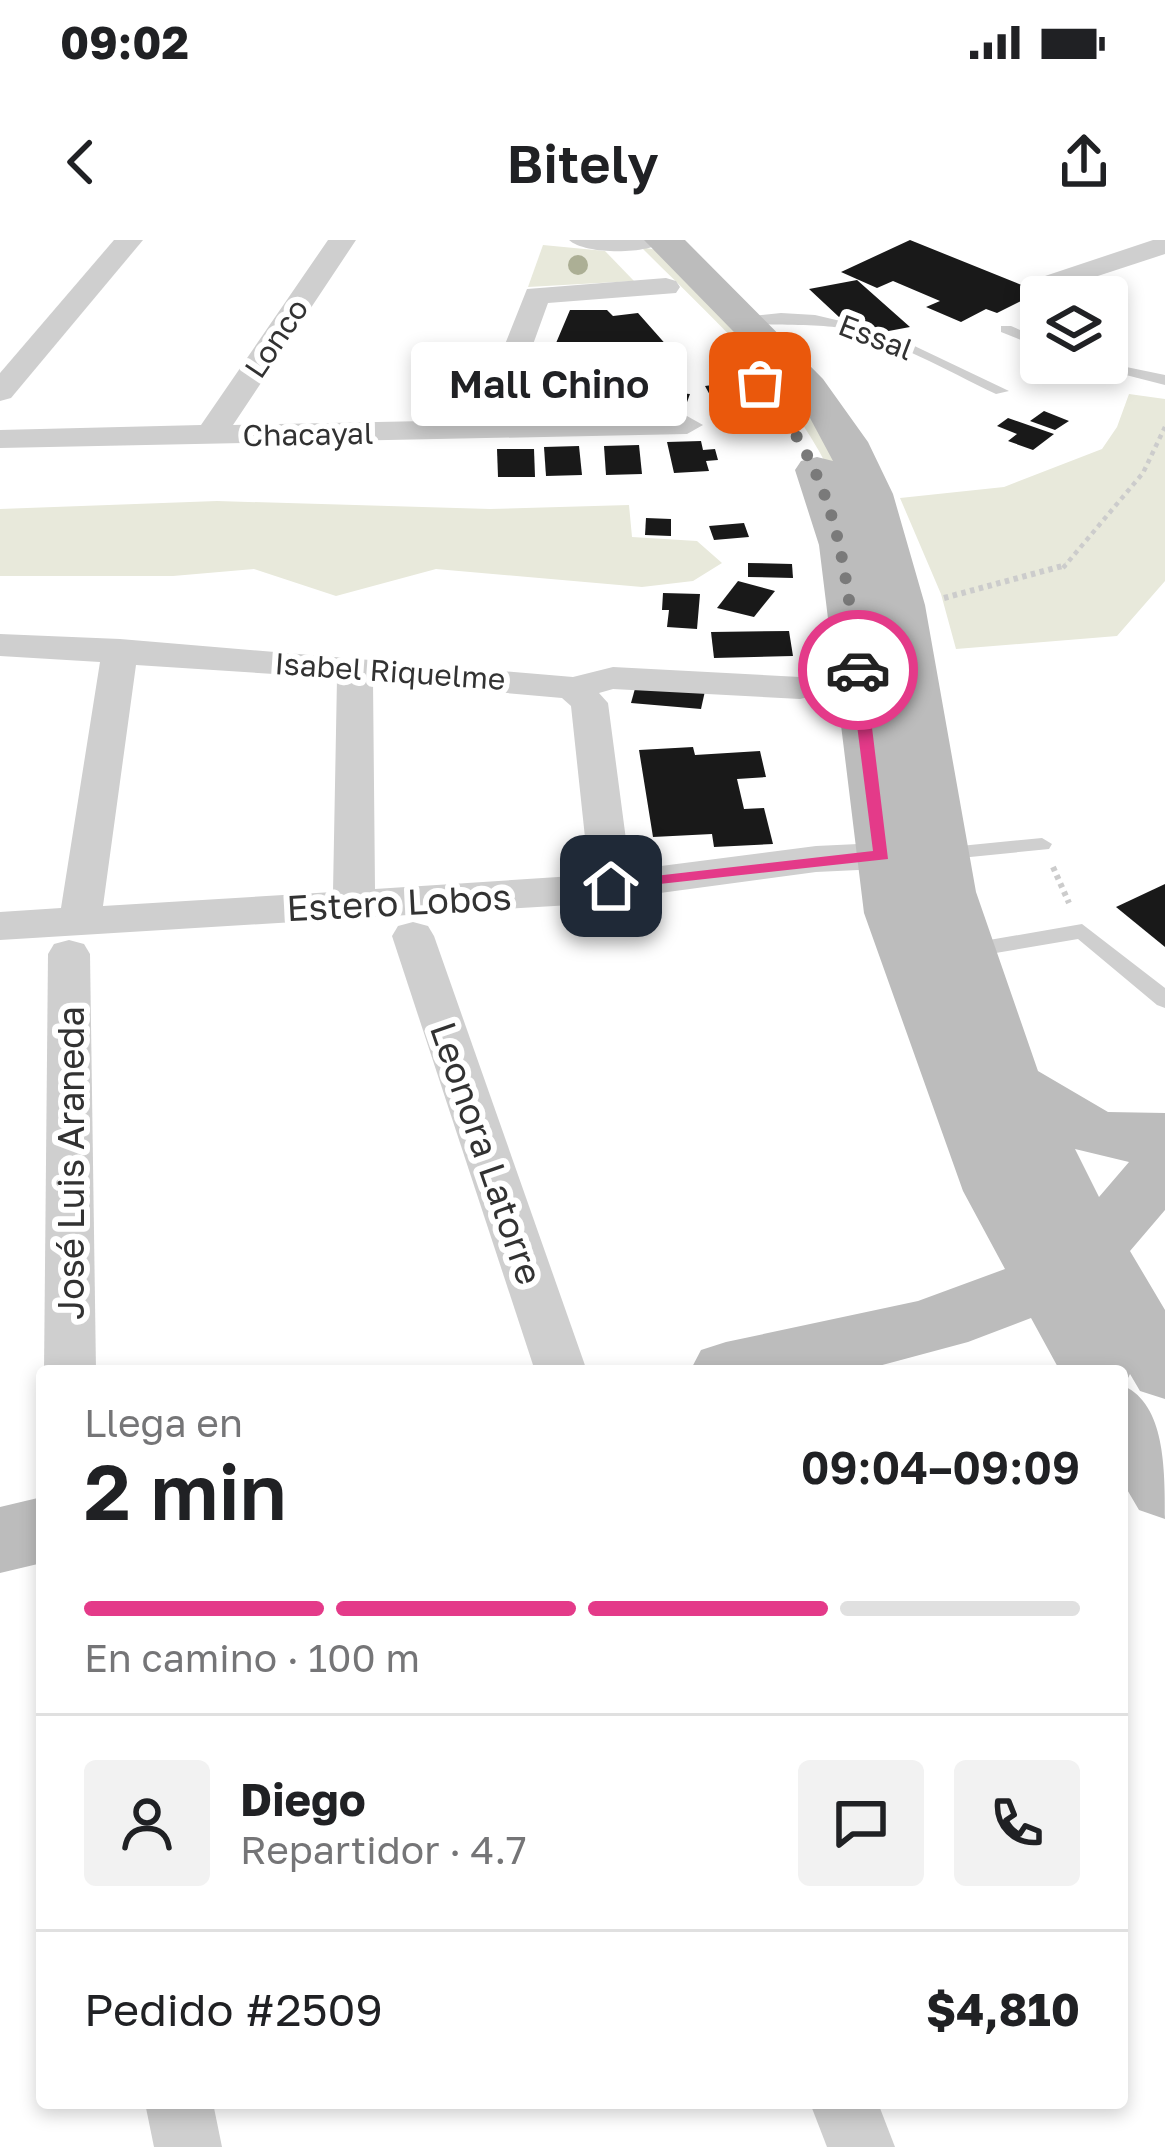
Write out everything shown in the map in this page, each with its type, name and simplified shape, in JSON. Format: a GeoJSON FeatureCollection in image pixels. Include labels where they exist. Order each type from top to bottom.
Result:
{"type":"FeatureCollection","features":[{"type":"Feature","properties":{"kind":"main road"},"geometry":{"type":"LineString","coordinates":[[640,241],[666,287],[721,340],[782,412],[809,453],[832,507],[911,855],[965,951],[1018,1088],[1094,1365]]}},
{"type":"Feature","properties":{"kind":"main road"},"geometry":{"type":"LineString","coordinates":[[640,241],[744,321],[832,421],[874,499],[889,549],[911,855],[887,893],[916,984],[996,1191],[1165,1370]]}},
{"type":"Feature","properties":{"kind":"main road"},"geometry":{"type":"LineString","coordinates":[[1018,1088],[1093,1133],[1142,1141],[1165,1137]]}},
{"type":"Feature","properties":{"kind":"main road"},"geometry":{"type":"LineString","coordinates":[[750,1365],[966,1314],[1067,1264],[1165,1165]]}},
{"type":"Feature","properties":{"kind":"main road"},"geometry":{"type":"LineString","coordinates":[[1128,1425],[1165,1487]]}},
{"type":"Feature","properties":{"kind":"main road"},"geometry":{"type":"LineString","coordinates":[[0,1540],[36,1531]]}},
{"type":"Feature","properties":{"kind":"street"},"geometry":{"type":"LineString","coordinates":[[0,392],[129,240]]}},
{"type":"Feature","properties":{"kind":"street","name":"Lonco"},"geometry":{"type":"LineString","coordinates":[[210,435],[342,240]]}},
{"type":"Feature","properties":{"kind":"street"},"geometry":{"type":"LineString","coordinates":[[583,240],[640,241]]}},
{"type":"Feature","properties":{"kind":"street"},"geometry":{"type":"LineString","coordinates":[[1072,276],[1165,244]]}},
{"type":"Feature","properties":{"kind":"street"},"geometry":{"type":"LineString","coordinates":[[486,431],[537,295],[666,287]]}},
{"type":"Feature","properties":{"kind":"street","name":"Chacayal"},"geometry":{"type":"LineString","coordinates":[[0,439],[687,425]]}},
{"type":"Feature","properties":{"kind":"street","name":"Isabel Riquelme"},"geometry":{"type":"LineString","coordinates":[[0,645],[120,650],[572,688],[613,678],[800,688]]}},
{"type":"Feature","properties":{"kind":"street","name":"José Luis Araneda"},"geometry":{"type":"LineString","coordinates":[[70,1365],[74,938],[120,650]]}},
{"type":"Feature","properties":{"kind":"street"},"geometry":{"type":"LineString","coordinates":[[354,905],[356,668]]}},
{"type":"Feature","properties":{"kind":"street"},"geometry":{"type":"LineString","coordinates":[[572,688],[589,704],[611,886]]}},
{"type":"Feature","properties":{"kind":"street","name":"Estero Lobos"},"geometry":{"type":"LineString","coordinates":[[0,926],[74,938],[354,905],[611,886],[911,855]]}},
{"type":"Feature","properties":{"kind":"street","name":"Leonora Latorre"},"geometry":{"type":"LineString","coordinates":[[412,936],[559,1365]]}},
{"type":"Feature","properties":{"kind":"street"},"geometry":{"type":"LineString","coordinates":[[180,2109],[188,2147]]}},
{"type":"Feature","properties":{"kind":"street"},"geometry":{"type":"LineString","coordinates":[[846,2109],[861,2147]]}},
{"type":"Feature","properties":{"kind":"lane","name":"Essal"},"geometry":{"type":"LineString","coordinates":[[744,321],[798,315],[851,323],[1000,391]]}},
{"type":"Feature","properties":{"kind":"lane"},"geometry":{"type":"LineString","coordinates":[[1006,329],[1020,335]]}},
{"type":"Feature","properties":{"kind":"lane"},"geometry":{"type":"LineString","coordinates":[[1128,372],[1165,380]]}},
{"type":"Feature","properties":{"kind":"lane"},"geometry":{"type":"LineString","coordinates":[[911,855],[1042,844]]}},
{"type":"Feature","properties":{"kind":"lane"},"geometry":{"type":"LineString","coordinates":[[965,951],[1082,931],[1165,1000]]}},
{"type":"Feature","properties":{"kind":"path"},"geometry":{"type":"LineString","coordinates":[[939,598],[1064,568],[1143,473],[1165,427]]}},
{"type":"Feature","properties":{"kind":"path"},"geometry":{"type":"LineString","coordinates":[[1042,844],[1082,931]]}},
{"type":"Feature","properties":{"kind":"shaded area"},"geometry":{"type":"Polygon","coordinates":[[[543,245],[605,251],[634,281],[528,287],[543,245]]]}},
{"type":"Feature","properties":{"kind":"shaded area"},"geometry":{"type":"Polygon","coordinates":[[[641,247],[657,250],[785,381],[838,456],[834,480],[773,384],[641,247]]]}},
{"type":"Feature","properties":{"kind":"shaded area"},"geometry":{"type":"Polygon","coordinates":[[[1129,394],[1165,399],[1165,581],[1117,636],[956,649],[941,594],[900,498],[1004,487],[1102,449],[1117,427],[1129,394]]]}},
{"type":"Feature","properties":{"kind":"shaded area"},"geometry":{"type":"Polygon","coordinates":[[[217,501],[490,509],[629,505],[632,537],[697,541],[722,563],[693,581],[642,587],[436,569],[336,596],[254,569],[173,576],[0,576],[0,509],[217,501]]]}},
{"type":"Feature","properties":{"kind":"building"},"geometry":{"type":"Polygon","coordinates":[[[910,240],[1020,284],[1020,302],[997,313],[986,309],[961,322],[926,307],[940,301],[893,281],[877,288],[841,272],[910,240]]]}},
{"type":"Feature","properties":{"kind":"building"},"geometry":{"type":"Polygon","coordinates":[[[857,280],[910,327],[878,333],[856,313],[839,317],[809,289],[857,280]]]}},
{"type":"Feature","properties":{"kind":"building"},"geometry":{"type":"Polygon","coordinates":[[[570,310],[607,310],[613,316],[638,313],[684,365],[686,384],[537,388],[570,310]]]}},
{"type":"Feature","properties":{"kind":"building"},"geometry":{"type":"Polygon","coordinates":[[[727,383],[741,407],[718,410],[705,386],[727,383]]]}},
{"type":"Feature","properties":{"kind":"building"},"geometry":{"type":"Polygon","coordinates":[[[628,389],[690,394],[683,413],[621,407],[628,389]]]}},
{"type":"Feature","properties":{"kind":"building"},"geometry":{"type":"Polygon","coordinates":[[[531,392],[595,392],[594,412],[529,418],[531,392]]]}},
{"type":"Feature","properties":{"kind":"building"},"geometry":{"type":"Polygon","coordinates":[[[1044,411],[1069,421],[1055,430],[1030,421],[1044,411]]]}},
{"type":"Feature","properties":{"kind":"building"},"geometry":{"type":"Polygon","coordinates":[[[1008,418],[1054,434],[1033,450],[1008,441],[1017,434],[997,426],[1008,418]]]}},
{"type":"Feature","properties":{"kind":"building"},"geometry":{"type":"Polygon","coordinates":[[[701,441],[703,450],[715,449],[718,460],[706,461],[709,471],[674,473],[667,442],[701,441]]]}},
{"type":"Feature","properties":{"kind":"building"},"geometry":{"type":"Polygon","coordinates":[[[639,445],[642,474],[606,475],[604,446],[639,445]]]}},
{"type":"Feature","properties":{"kind":"building"},"geometry":{"type":"Polygon","coordinates":[[[579,446],[582,475],[546,476],[544,447],[579,446]]]}},
{"type":"Feature","properties":{"kind":"building"},"geometry":{"type":"Polygon","coordinates":[[[497,449],[534,449],[535,477],[498,477],[497,449]]]}},
{"type":"Feature","properties":{"kind":"building"},"geometry":{"type":"Polygon","coordinates":[[[646,518],[671,519],[671,536],[645,535],[646,518]]]}},
{"type":"Feature","properties":{"kind":"building"},"geometry":{"type":"Polygon","coordinates":[[[744,523],[749,537],[714,540],[709,526],[744,523]]]}},
{"type":"Feature","properties":{"kind":"building"},"geometry":{"type":"Polygon","coordinates":[[[748,563],[792,564],[793,578],[748,577],[748,563]]]}},
{"type":"Feature","properties":{"kind":"building"},"geometry":{"type":"Polygon","coordinates":[[[738,581],[775,591],[754,617],[717,608],[738,581]]]}},
{"type":"Feature","properties":{"kind":"building"},"geometry":{"type":"Polygon","coordinates":[[[663,593],[700,594],[697,629],[667,627],[669,610],[662,610],[663,593]]]}},
{"type":"Feature","properties":{"kind":"building"},"geometry":{"type":"Polygon","coordinates":[[[789,631],[793,656],[714,658],[711,632],[789,631]]]}},
{"type":"Feature","properties":{"kind":"building"},"geometry":{"type":"Polygon","coordinates":[[[636,685],[705,691],[701,709],[631,703],[636,685]]]}},
{"type":"Feature","properties":{"kind":"building"},"geometry":{"type":"Polygon","coordinates":[[[693,747],[695,755],[760,751],[766,777],[737,779],[744,809],[764,808],[773,844],[714,847],[712,834],[653,837],[639,750],[693,747]]]}},
{"type":"Feature","properties":{"kind":"building"},"geometry":{"type":"Polygon","coordinates":[[[1165,884],[1165,947],[1116,907],[1165,884]]]}},
{"type":"Feature","properties":{"kind":"way so far"},"geometry":{"type":"LineString","coordinates":[[760,383],[803,442],[832,507],[842,545],[858,670]]}},
{"type":"Feature","properties":{"kind":"place","name":"Mall Chino"},"geometry":{"type":"Point","coordinates":[760,383]}},
{"type":"Feature","properties":{"kind":"route"},"geometry":{"type":"LineString","coordinates":[[611,886],[882,855],[858,670]]}}]}
